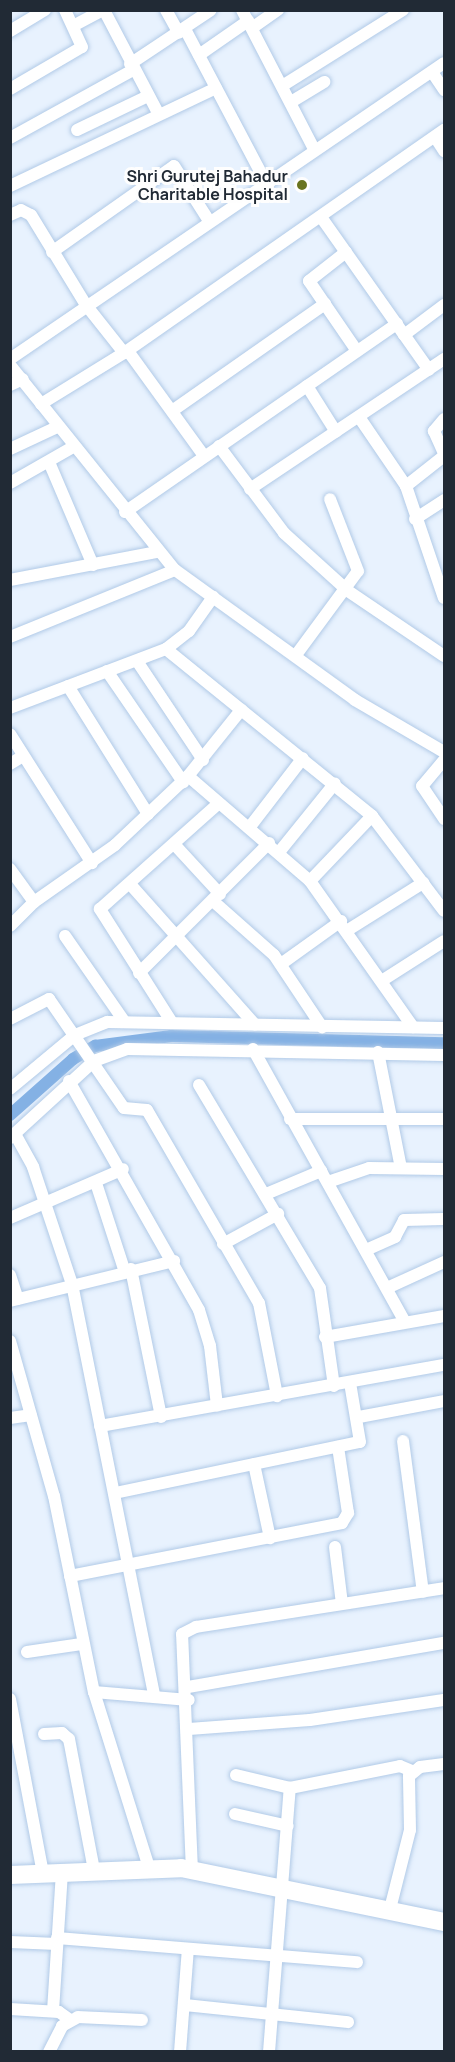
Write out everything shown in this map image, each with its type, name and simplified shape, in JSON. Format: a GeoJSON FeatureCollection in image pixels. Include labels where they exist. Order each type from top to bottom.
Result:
{"type":"FeatureCollection","features":[{"type":"Feature","properties":{"kind":"street"},"geometry":{"type":"LineString","coordinates":[[10,31],[45,10]]}},
{"type":"Feature","properties":{"kind":"street"},"geometry":{"type":"LineString","coordinates":[[10,89],[82,47],[65,10]]}},
{"type":"Feature","properties":{"kind":"street"},"geometry":{"type":"LineString","coordinates":[[73,26],[104,10],[131,67],[158,112]]}},
{"type":"Feature","properties":{"kind":"street"},"geometry":{"type":"LineString","coordinates":[[166,10],[199,55],[265,181]]}},
{"type":"Feature","properties":{"kind":"street"},"geometry":{"type":"LineString","coordinates":[[10,138],[131,67],[211,10]]}},
{"type":"Feature","properties":{"kind":"street"},"geometry":{"type":"LineString","coordinates":[[199,55],[247,20],[278,10]]}},
{"type":"Feature","properties":{"kind":"street"},"geometry":{"type":"LineString","coordinates":[[282,86],[403,10]]}},
{"type":"Feature","properties":{"kind":"street"},"geometry":{"type":"LineString","coordinates":[[247,20],[314,148]]}},
{"type":"Feature","properties":{"kind":"street"},"geometry":{"type":"LineString","coordinates":[[10,359],[265,181],[444,63]]}},
{"type":"Feature","properties":{"kind":"street"},"geometry":{"type":"LineString","coordinates":[[432,72],[444,90]]}},
{"type":"Feature","properties":{"kind":"street"},"geometry":{"type":"LineString","coordinates":[[291,102],[324,82]]}},
{"type":"Feature","properties":{"kind":"street"},"geometry":{"type":"LineString","coordinates":[[10,186],[158,112],[216,88]]}},
{"type":"Feature","properties":{"kind":"street"},"geometry":{"type":"LineString","coordinates":[[77,130],[148,96]]}},
{"type":"Feature","properties":{"kind":"street"},"geometry":{"type":"LineString","coordinates":[[41,404],[126,352],[440,134],[444,151]]}},
{"type":"Feature","properties":{"kind":"street"},"geometry":{"type":"LineString","coordinates":[[52,252],[174,166],[209,221]]}},
{"type":"Feature","properties":{"kind":"street"},"geometry":{"type":"LineString","coordinates":[[11,212],[31,215],[86,305],[126,352],[204,456]]}},
{"type":"Feature","properties":{"kind":"street"},"geometry":{"type":"LineString","coordinates":[[321,217],[429,370]]}},
{"type":"Feature","properties":{"kind":"street"},"geometry":{"type":"LineString","coordinates":[[346,252],[310,278],[357,351]]}},
{"type":"Feature","properties":{"kind":"street"},"geometry":{"type":"LineString","coordinates":[[172,411],[325,304]]}},
{"type":"Feature","properties":{"kind":"street"},"geometry":{"type":"LineString","coordinates":[[404,335],[444,306]]}},
{"type":"Feature","properties":{"kind":"street"},"geometry":{"type":"LineString","coordinates":[[125,512],[396,324]]}},
{"type":"Feature","properties":{"kind":"street"},"geometry":{"type":"LineString","coordinates":[[250,489],[444,359]]}},
{"type":"Feature","properties":{"kind":"street"},"geometry":{"type":"LineString","coordinates":[[10,365],[157,552],[175,570],[369,709],[444,752]]}},
{"type":"Feature","properties":{"kind":"street"},"geometry":{"type":"LineString","coordinates":[[10,385],[23,379]]}},
{"type":"Feature","properties":{"kind":"street"},"geometry":{"type":"LineString","coordinates":[[307,386],[336,432]]}},
{"type":"Feature","properties":{"kind":"street"},"geometry":{"type":"LineString","coordinates":[[359,417],[406,486],[415,519],[444,598]]}},
{"type":"Feature","properties":{"kind":"street"},"geometry":{"type":"LineString","coordinates":[[406,486],[444,454],[434,431],[444,419]]}},
{"type":"Feature","properties":{"kind":"street"},"geometry":{"type":"LineString","coordinates":[[10,449],[57,427]]}},
{"type":"Feature","properties":{"kind":"street"},"geometry":{"type":"LineString","coordinates":[[219,446],[277,525],[348,591],[444,656]]}},
{"type":"Feature","properties":{"kind":"street"},"geometry":{"type":"LineString","coordinates":[[10,483],[73,447]]}},
{"type":"Feature","properties":{"kind":"street"},"geometry":{"type":"LineString","coordinates":[[49,462],[93,565]]}},
{"type":"Feature","properties":{"kind":"street"},"geometry":{"type":"LineString","coordinates":[[296,655],[357,579],[357,560],[330,499]]}},
{"type":"Feature","properties":{"kind":"street"},"geometry":{"type":"LineString","coordinates":[[415,519],[444,500]]}},
{"type":"Feature","properties":{"kind":"street"},"geometry":{"type":"LineString","coordinates":[[10,580],[157,552]]}},
{"type":"Feature","properties":{"kind":"street"},"geometry":{"type":"LineString","coordinates":[[10,637],[175,570]]}},
{"type":"Feature","properties":{"kind":"street"},"geometry":{"type":"LineString","coordinates":[[10,708],[166,649],[189,631],[213,597]]}},
{"type":"Feature","properties":{"kind":"street"},"geometry":{"type":"LineString","coordinates":[[166,649],[335,783],[372,816],[444,911]]}},
{"type":"Feature","properties":{"kind":"street"},"geometry":{"type":"LineString","coordinates":[[137,660],[203,760]]}},
{"type":"Feature","properties":{"kind":"street"},"geometry":{"type":"LineString","coordinates":[[107,671],[185,779],[280,851],[310,881],[383,980],[413,1027]]}},
{"type":"Feature","properties":{"kind":"street"},"geometry":{"type":"LineString","coordinates":[[68,686],[148,814]]}},
{"type":"Feature","properties":{"kind":"street"},"geometry":{"type":"LineString","coordinates":[[10,926],[34,902],[92,863],[148,814],[203,760],[241,710]]}},
{"type":"Feature","properties":{"kind":"street"},"geometry":{"type":"LineString","coordinates":[[10,734],[92,863]]}},
{"type":"Feature","properties":{"kind":"street"},"geometry":{"type":"LineString","coordinates":[[10,764],[22,756]]}},
{"type":"Feature","properties":{"kind":"street"},"geometry":{"type":"LineString","coordinates":[[249,828],[303,758]]}},
{"type":"Feature","properties":{"kind":"street"},"geometry":{"type":"LineString","coordinates":[[444,760],[422,786],[444,819]]}},
{"type":"Feature","properties":{"kind":"street"},"geometry":{"type":"LineString","coordinates":[[280,851],[335,783]]}},
{"type":"Feature","properties":{"kind":"street"},"geometry":{"type":"LineString","coordinates":[[171,1021],[100,913],[219,803]]}},
{"type":"Feature","properties":{"kind":"street"},"geometry":{"type":"LineString","coordinates":[[310,881],[372,816]]}},
{"type":"Feature","properties":{"kind":"street"},"geometry":{"type":"LineString","coordinates":[[139,973],[178,939],[269,843]]}},
{"type":"Feature","properties":{"kind":"street"},"geometry":{"type":"LineString","coordinates":[[174,844],[216,898],[280,964],[322,1027]]}},
{"type":"Feature","properties":{"kind":"street"},"geometry":{"type":"LineString","coordinates":[[10,868],[34,902]]}},
{"type":"Feature","properties":{"kind":"street"},"geometry":{"type":"LineString","coordinates":[[280,964],[423,883]]}},
{"type":"Feature","properties":{"kind":"street"},"geometry":{"type":"LineString","coordinates":[[130,884],[255,1025]]}},
{"type":"Feature","properties":{"kind":"street"},"geometry":{"type":"LineString","coordinates":[[65,936],[123,1020]]}},
{"type":"Feature","properties":{"kind":"street"},"geometry":{"type":"LineString","coordinates":[[383,980],[444,941]]}},
{"type":"Feature","properties":{"kind":"street"},"geometry":{"type":"LineString","coordinates":[[10,1019],[49,999],[127,1110],[147,1110],[262,1310],[277,1396]]}},
{"type":"Feature","properties":{"kind":"street"},"geometry":{"type":"LineString","coordinates":[[10,1089],[77,1040],[123,1020],[322,1027],[444,1028]]}},
{"type":"Feature","properties":{"kind":"street"},"geometry":{"type":"LineString","coordinates":[[154,1696],[72,1284],[45,1204],[13,1136],[91,1058],[160,1046],[444,1054]]}},
{"type":"Feature","properties":{"kind":"street"},"geometry":{"type":"LineString","coordinates":[[253,1049],[405,1322]]}},
{"type":"Feature","properties":{"kind":"street"},"geometry":{"type":"LineString","coordinates":[[378,1052],[388,1118],[401,1168]]}},
{"type":"Feature","properties":{"kind":"street"},"geometry":{"type":"LineString","coordinates":[[69,1081],[123,1169],[174,1261],[207,1334],[217,1406]]}},
{"type":"Feature","properties":{"kind":"street"},"geometry":{"type":"LineString","coordinates":[[200,1085],[278,1214],[324,1296],[320,1315],[334,1386]]}},
{"type":"Feature","properties":{"kind":"street"},"geometry":{"type":"LineString","coordinates":[[290,1119],[444,1119]]}},
{"type":"Feature","properties":{"kind":"street"},"geometry":{"type":"LineString","coordinates":[[328,1182],[369,1168],[444,1169]]}},
{"type":"Feature","properties":{"kind":"street"},"geometry":{"type":"LineString","coordinates":[[10,1218],[96,1184],[123,1169]]}},
{"type":"Feature","properties":{"kind":"street"},"geometry":{"type":"LineString","coordinates":[[266,1194],[321,1171]]}},
{"type":"Feature","properties":{"kind":"street"},"geometry":{"type":"LineString","coordinates":[[96,1184],[128,1270],[161,1417]]}},
{"type":"Feature","properties":{"kind":"street"},"geometry":{"type":"LineString","coordinates":[[223,1244],[278,1214]]}},
{"type":"Feature","properties":{"kind":"street"},"geometry":{"type":"LineString","coordinates":[[366,1250],[395,1237],[404,1221],[444,1219]]}},
{"type":"Feature","properties":{"kind":"street"},"geometry":{"type":"LineString","coordinates":[[10,1275],[14,1300],[128,1270],[174,1261]]}},
{"type":"Feature","properties":{"kind":"street"},"geometry":{"type":"LineString","coordinates":[[387,1288],[444,1262]]}},
{"type":"Feature","properties":{"kind":"street"},"geometry":{"type":"LineString","coordinates":[[325,1337],[444,1316]]}},
{"type":"Feature","properties":{"kind":"street"},"geometry":{"type":"LineString","coordinates":[[10,1341],[31,1414],[69,1576],[81,1644],[149,1867]]}},
{"type":"Feature","properties":{"kind":"street"},"geometry":{"type":"LineString","coordinates":[[100,1426],[444,1365]]}},
{"type":"Feature","properties":{"kind":"street"},"geometry":{"type":"LineString","coordinates":[[115,1493],[338,1447],[362,1439],[350,1383]]}},
{"type":"Feature","properties":{"kind":"street"},"geometry":{"type":"LineString","coordinates":[[359,1417],[444,1401]]}},
{"type":"Feature","properties":{"kind":"street"},"geometry":{"type":"LineString","coordinates":[[10,1418],[31,1414]]}},
{"type":"Feature","properties":{"kind":"street"},"geometry":{"type":"LineString","coordinates":[[403,1441],[423,1592]]}},
{"type":"Feature","properties":{"kind":"street"},"geometry":{"type":"LineString","coordinates":[[69,1576],[270,1538],[345,1520],[338,1447]]}},
{"type":"Feature","properties":{"kind":"street"},"geometry":{"type":"LineString","coordinates":[[254,1464],[270,1538]]}},
{"type":"Feature","properties":{"kind":"street"},"geometry":{"type":"LineString","coordinates":[[335,1547],[342,1604]]}},
{"type":"Feature","properties":{"kind":"street"},"geometry":{"type":"LineString","coordinates":[[192,1870],[188,1694],[180,1641],[187,1630],[444,1588]]}},
{"type":"Feature","properties":{"kind":"street"},"geometry":{"type":"LineString","coordinates":[[94,1692],[154,1696],[188,1694],[444,1643]]}},
{"type":"Feature","properties":{"kind":"street"},"geometry":{"type":"LineString","coordinates":[[27,1652],[81,1644]]}},
{"type":"Feature","properties":{"kind":"street"},"geometry":{"type":"LineString","coordinates":[[10,1699],[43,1874]]}},
{"type":"Feature","properties":{"kind":"street"},"geometry":{"type":"LineString","coordinates":[[189,1729],[310,1720],[444,1700]]}},
{"type":"Feature","properties":{"kind":"street"},"geometry":{"type":"LineString","coordinates":[[44,1734],[62,1733],[69,1739],[94,1870]]}},
{"type":"Feature","properties":{"kind":"street"},"geometry":{"type":"LineString","coordinates":[[236,1775],[290,1788],[400,1766],[412,1771],[444,1764]]}},
{"type":"Feature","properties":{"kind":"street"},"geometry":{"type":"LineString","coordinates":[[390,1909],[410,1830],[412,1771]]}},
{"type":"Feature","properties":{"kind":"street"},"geometry":{"type":"LineString","coordinates":[[269,2052],[279,1955],[290,1788]]}},
{"type":"Feature","properties":{"kind":"street"},"geometry":{"type":"LineString","coordinates":[[235,1814],[288,1826]]}},
{"type":"Feature","properties":{"kind":"street"},"geometry":{"type":"LineString","coordinates":[[10,1875],[149,1867],[192,1870],[284,1887],[444,1922]]}},
{"type":"Feature","properties":{"kind":"street"},"geometry":{"type":"LineString","coordinates":[[52,2011],[62,1872]]}},
{"type":"Feature","properties":{"kind":"street"},"geometry":{"type":"LineString","coordinates":[[10,1942],[57,1941],[357,1962]]}},
{"type":"Feature","properties":{"kind":"street"},"geometry":{"type":"LineString","coordinates":[[180,2052],[188,1949]]}},
{"type":"Feature","properties":{"kind":"street"},"geometry":{"type":"LineString","coordinates":[[185,2005],[348,2022]]}},
{"type":"Feature","properties":{"kind":"street"},"geometry":{"type":"LineString","coordinates":[[10,2008],[52,2011],[70,2020],[142,2020]]}},
{"type":"Feature","properties":{"kind":"street"},"geometry":{"type":"LineString","coordinates":[[49,2052],[70,2020]]}},
{"type":"Feature","properties":{"kind":"waterway"},"geometry":{"type":"LineString","coordinates":[[10,1115],[73,1059],[95,1046],[171,1036],[444,1043]]}},
{"type":"Feature","properties":{"kind":"place","name":"Shri Gurutej Bahadur Charitable Hospital"},"geometry":{"type":"Point","coordinates":[302,185]}}]}
